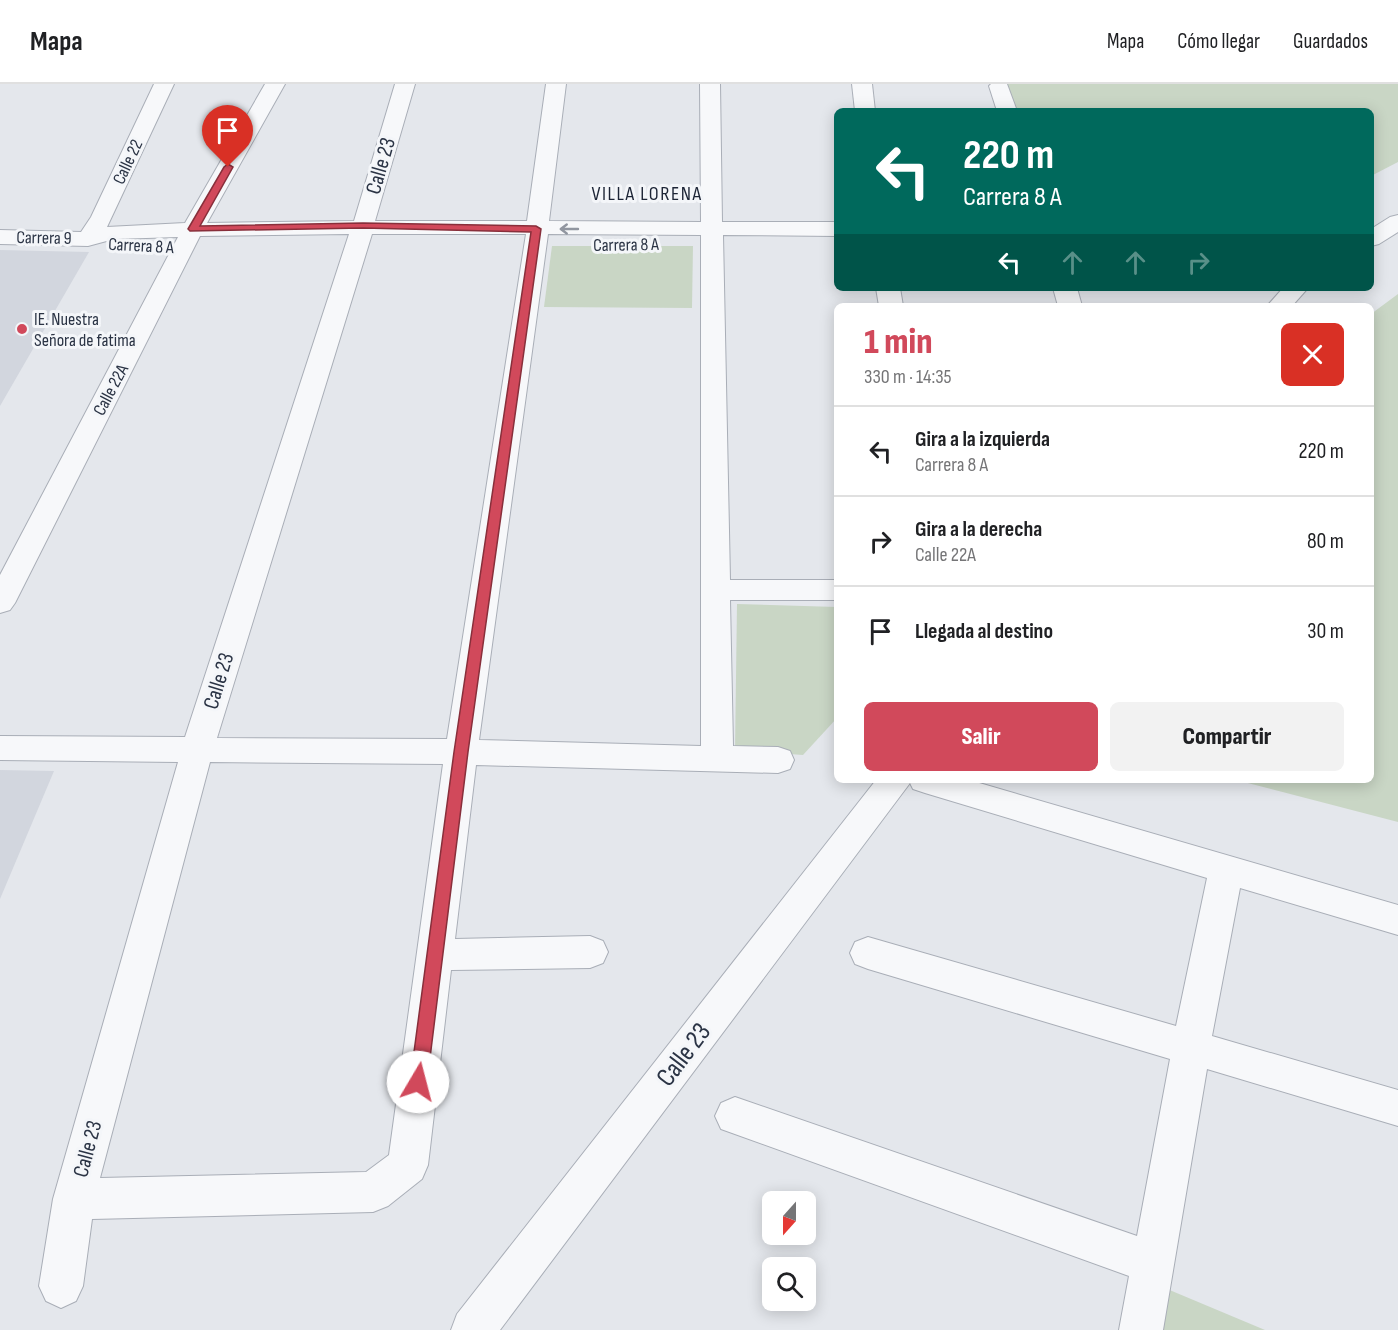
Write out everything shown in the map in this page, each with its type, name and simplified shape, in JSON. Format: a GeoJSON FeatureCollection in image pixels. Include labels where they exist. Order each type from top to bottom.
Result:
{"type":"FeatureCollection","features":[{"type":"Feature","properties":{"kind":"street","name":"Calle 22"},"geometry":{"type":"LineString","coordinates":[[88,239],[102,218],[164,84]]}},
{"type":"Feature","properties":{"kind":"street","name":"Calle 22A"},"geometry":{"type":"LineString","coordinates":[[0,603],[189,238],[275,84]]}},
{"type":"Feature","properties":{"kind":"street","name":"Calle 23"},"geometry":{"type":"LineString","coordinates":[[61,1286],[74,1199],[197,751],[360,236],[405,84]]}},
{"type":"Feature","properties":{"kind":"street"},"geometry":{"type":"LineString","coordinates":[[74,1199],[373,1192],[408,1165],[461,752],[536,238],[556,84]]}},
{"type":"Feature","properties":{"kind":"street"},"geometry":{"type":"LineString","coordinates":[[710,84],[717,758]]}},
{"type":"Feature","properties":{"kind":"street"},"geometry":{"type":"LineString","coordinates":[[862,84],[865,108]]}},
{"type":"Feature","properties":{"kind":"street"},"geometry":{"type":"LineString","coordinates":[[999,86],[1006,108]]}},
{"type":"Feature","properties":{"kind":"street"},"geometry":{"type":"LineString","coordinates":[[1374,237],[1398,222]]}},
{"type":"Feature","properties":{"kind":"street","name":"Carrera 8 A"},"geometry":{"type":"LineString","coordinates":[[88,239],[108,248],[189,238],[711,236],[834,229]]}},
{"type":"Feature","properties":{"kind":"street","name":"Carrera 8 A"},"geometry":{"type":"LineString","coordinates":[[711,236],[834,244]]}},
{"type":"Feature","properties":{"kind":"street","name":"Carrera 9"},"geometry":{"type":"LineString","coordinates":[[0,237],[88,239]]}},
{"type":"Feature","properties":{"kind":"street"},"geometry":{"type":"LineString","coordinates":[[1282,303],[1293,291]]}},
{"type":"Feature","properties":{"kind":"street"},"geometry":{"type":"LineString","coordinates":[[714,590],[834,590]]}},
{"type":"Feature","properties":{"kind":"street"},"geometry":{"type":"LineString","coordinates":[[0,748],[461,752],[778,760]]}},
{"type":"Feature","properties":{"kind":"street","name":"Calle 23"},"geometry":{"type":"LineString","coordinates":[[473,1330],[893,783]]}},
{"type":"Feature","properties":{"kind":"street"},"geometry":{"type":"LineString","coordinates":[[934,783],[1398,920]]}},
{"type":"Feature","properties":{"kind":"street"},"geometry":{"type":"LineString","coordinates":[[1141,1330],[1191,1048],[1226,868]]}},
{"type":"Feature","properties":{"kind":"street"},"geometry":{"type":"LineString","coordinates":[[436,955],[590,952]]}},
{"type":"Feature","properties":{"kind":"street"},"geometry":{"type":"LineString","coordinates":[[868,954],[1398,1108]]}},
{"type":"Feature","properties":{"kind":"street"},"geometry":{"type":"LineString","coordinates":[[735,1116],[1153,1263]]}},
{"type":"Feature","properties":{"kind":"shaded area","name":"IE. Nuestra Señora de fatima"},"geometry":{"type":"Polygon","coordinates":[[[0,250],[89,252],[0,406],[0,250]]]}},
{"type":"Feature","properties":{"kind":"shaded area"},"geometry":{"type":"Polygon","coordinates":[[[0,770],[54,771],[0,899],[0,770]]]}},
{"type":"Feature","properties":{"kind":"green space"},"geometry":{"type":"Polygon","coordinates":[[[1004,84],[1398,84],[1398,162],[1374,174],[1374,108],[1014,108],[1004,84]]]}},
{"type":"Feature","properties":{"kind":"green space"},"geometry":{"type":"Polygon","coordinates":[[[552,246],[693,246],[692,308],[544,307],[552,246]]]}},
{"type":"Feature","properties":{"kind":"green space"},"geometry":{"type":"Polygon","coordinates":[[[1398,294],[1398,822],[1248,783],[1374,783],[1374,312],[1398,294]]]}},
{"type":"Feature","properties":{"kind":"green space"},"geometry":{"type":"Polygon","coordinates":[[[737,604],[834,607],[834,721],[803,755],[735,750],[737,604]]]}},
{"type":"Feature","properties":{"kind":"green space"},"geometry":{"type":"Polygon","coordinates":[[[1160,1286],[1265,1330],[1152,1330],[1160,1286]]]}},
{"type":"Feature","properties":{"kind":"place","name":"IE. Nuestra Señora de fatima"},"geometry":{"type":"Point","coordinates":[22,329]}},
{"type":"Feature","properties":{"kind":"district","name":"VILLA LORENA"},"geometry":{"type":"Point","coordinates":[647,194]}},
{"type":"Feature","properties":{"kind":"route"},"geometry":{"type":"LineString","coordinates":[[228,167],[193,229],[363,226],[536,229],[461,752],[418,1082]]}}]}
